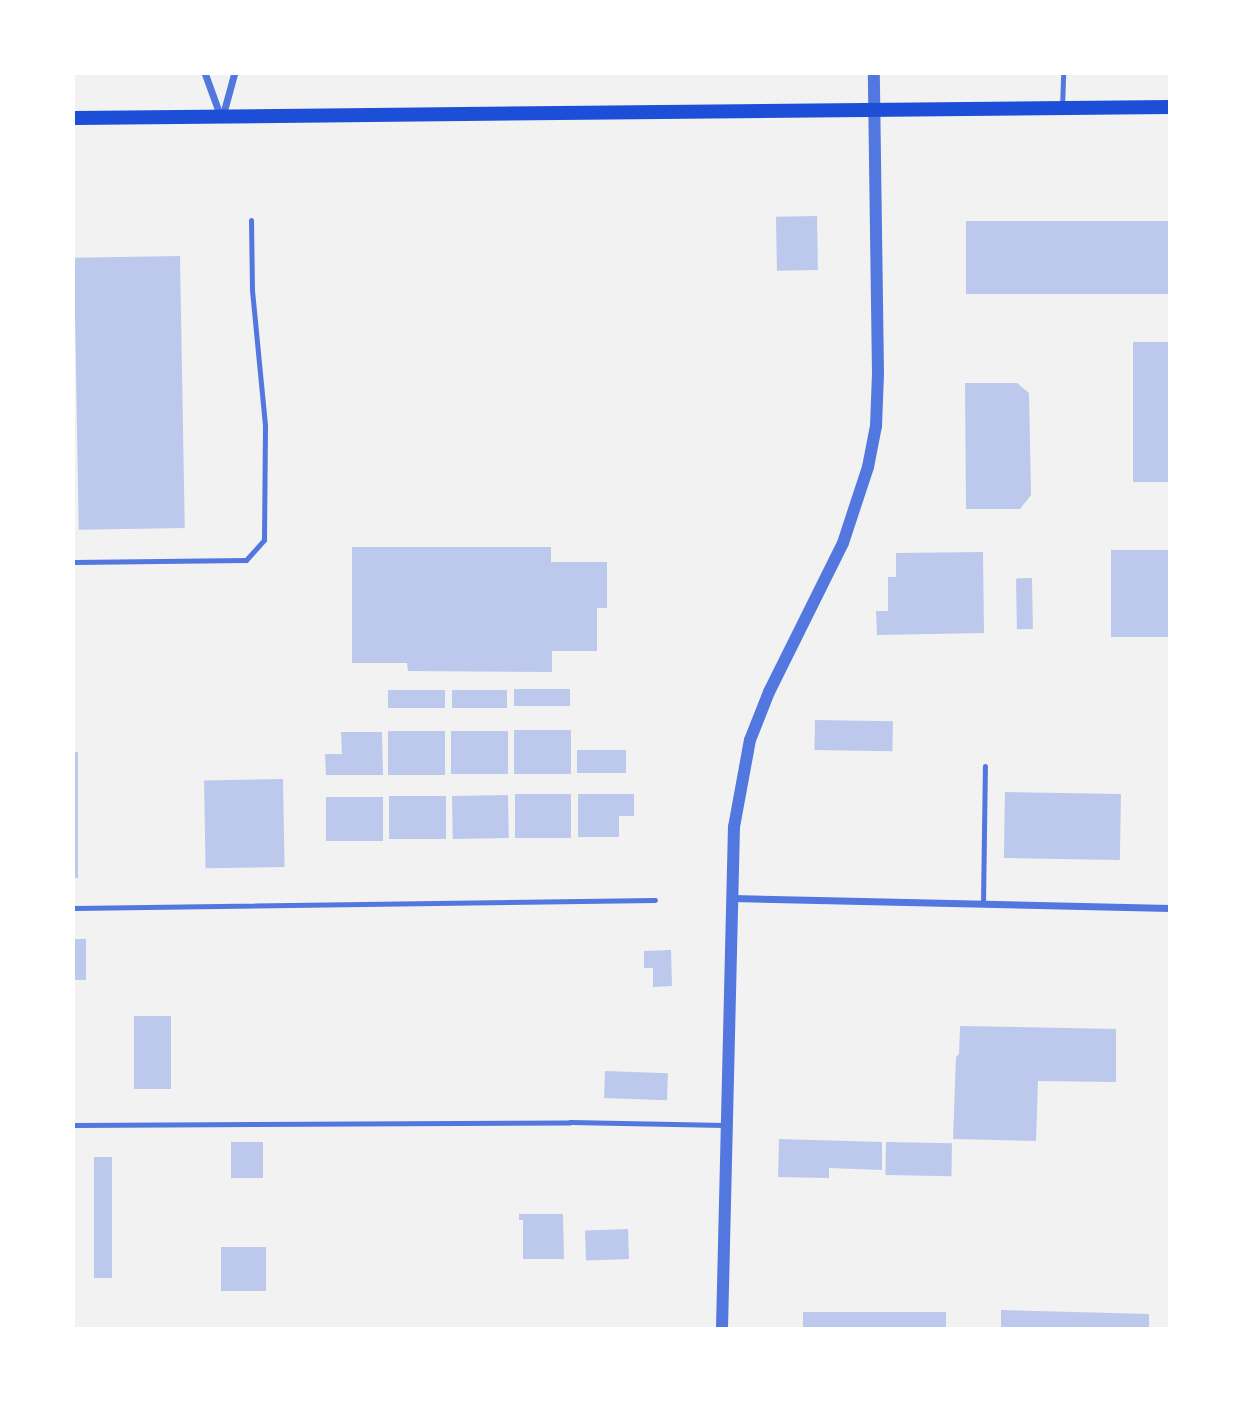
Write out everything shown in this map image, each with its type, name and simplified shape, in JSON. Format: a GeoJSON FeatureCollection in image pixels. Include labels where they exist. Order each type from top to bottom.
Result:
{"type":"FeatureCollection","features":[{"type":"Feature","properties":{"kind":"main road"},"geometry":{"type":"LineString","coordinates":[[74,118],[1170,107]]}},
{"type":"Feature","properties":{"kind":"street"},"geometry":{"type":"LineString","coordinates":[[205,74],[221,118]]}},
{"type":"Feature","properties":{"kind":"street"},"geometry":{"type":"LineString","coordinates":[[221,118],[234,74]]}},
{"type":"Feature","properties":{"kind":"street"},"geometry":{"type":"LineString","coordinates":[[722,1328],[734,827],[750,740],[769,692],[844,543],[868,467],[878,374],[874,74]]}},
{"type":"Feature","properties":{"kind":"street"},"geometry":{"type":"LineString","coordinates":[[731,898],[1170,908]]}},
{"type":"Feature","properties":{"kind":"lane"},"geometry":{"type":"LineString","coordinates":[[1062,108],[1063,74]]}},
{"type":"Feature","properties":{"kind":"lane"},"geometry":{"type":"LineString","coordinates":[[74,562],[246,560],[264,540],[265,425],[252,289],[251,220]]}},
{"type":"Feature","properties":{"kind":"lane"},"geometry":{"type":"LineString","coordinates":[[983,904],[985,766]]}},
{"type":"Feature","properties":{"kind":"lane"},"geometry":{"type":"LineString","coordinates":[[74,908],[655,900]]}},
{"type":"Feature","properties":{"kind":"lane"},"geometry":{"type":"LineString","coordinates":[[74,1125],[557,1122],[727,1125]]}},
{"type":"Feature","properties":{"kind":"building"},"geometry":{"type":"Polygon","coordinates":[[[817,216],[818,270],[777,271],[776,217],[817,216]]]}},
{"type":"Feature","properties":{"kind":"building"},"geometry":{"type":"Polygon","coordinates":[[[966,221],[1170,221],[1170,294],[966,294],[966,221]]]}},
{"type":"Feature","properties":{"kind":"building"},"geometry":{"type":"Polygon","coordinates":[[[180,256],[185,528],[79,530],[74,258],[180,256]]]}},
{"type":"Feature","properties":{"kind":"building"},"geometry":{"type":"Polygon","coordinates":[[[1133,342],[1170,342],[1170,482],[1133,482],[1133,342]]]}},
{"type":"Feature","properties":{"kind":"building"},"geometry":{"type":"Polygon","coordinates":[[[965,383],[1017,383],[1029,393],[1031,495],[1020,509],[966,509],[965,383]]]}},
{"type":"Feature","properties":{"kind":"building"},"geometry":{"type":"Polygon","coordinates":[[[352,547],[551,547],[551,562],[607,562],[607,608],[597,608],[597,651],[552,651],[552,672],[408,671],[407,663],[352,663],[352,547]]]}},
{"type":"Feature","properties":{"kind":"building"},"geometry":{"type":"Polygon","coordinates":[[[1111,550],[1170,550],[1170,637],[1111,637],[1111,550]]]}},
{"type":"Feature","properties":{"kind":"building"},"geometry":{"type":"Polygon","coordinates":[[[983,552],[984,633],[877,635],[876,611],[888,611],[888,577],[896,577],[896,553],[983,552]]]}},
{"type":"Feature","properties":{"kind":"building"},"geometry":{"type":"Polygon","coordinates":[[[1016,578],[1032,578],[1033,629],[1017,629],[1016,578]]]}},
{"type":"Feature","properties":{"kind":"building"},"geometry":{"type":"Polygon","coordinates":[[[514,689],[570,689],[570,706],[514,706],[514,689]]]}},
{"type":"Feature","properties":{"kind":"building"},"geometry":{"type":"Polygon","coordinates":[[[388,690],[445,690],[445,708],[388,708],[388,690]]]}},
{"type":"Feature","properties":{"kind":"building"},"geometry":{"type":"Polygon","coordinates":[[[452,690],[507,690],[507,708],[452,708],[452,690]]]}},
{"type":"Feature","properties":{"kind":"building"},"geometry":{"type":"Polygon","coordinates":[[[815,720],[893,721],[892,751],[814,750],[815,720]]]}},
{"type":"Feature","properties":{"kind":"building"},"geometry":{"type":"Polygon","coordinates":[[[514,730],[571,730],[571,774],[514,774],[514,730]]]}},
{"type":"Feature","properties":{"kind":"building"},"geometry":{"type":"Polygon","coordinates":[[[388,731],[445,731],[445,775],[388,775],[388,731]]]}},
{"type":"Feature","properties":{"kind":"building"},"geometry":{"type":"Polygon","coordinates":[[[451,731],[508,731],[508,774],[451,774],[451,731]]]}},
{"type":"Feature","properties":{"kind":"building"},"geometry":{"type":"Polygon","coordinates":[[[341,732],[382,732],[383,775],[326,775],[325,754],[342,754],[341,732]]]}},
{"type":"Feature","properties":{"kind":"building"},"geometry":{"type":"Polygon","coordinates":[[[577,750],[626,750],[626,773],[577,773],[577,750]]]}},
{"type":"Feature","properties":{"kind":"building"},"geometry":{"type":"Polygon","coordinates":[[[74,752],[78,752],[78,878],[74,878],[74,752]]]}},
{"type":"Feature","properties":{"kind":"building"},"geometry":{"type":"Polygon","coordinates":[[[283,779],[285,867],[206,868],[204,780],[283,779]]]}},
{"type":"Feature","properties":{"kind":"building"},"geometry":{"type":"Polygon","coordinates":[[[1005,792],[1121,794],[1120,860],[1004,858],[1005,792]]]}},
{"type":"Feature","properties":{"kind":"building"},"geometry":{"type":"Polygon","coordinates":[[[515,794],[571,794],[571,838],[515,838],[515,794]]]}},
{"type":"Feature","properties":{"kind":"building"},"geometry":{"type":"Polygon","coordinates":[[[578,794],[634,794],[634,816],[619,816],[619,837],[578,837],[578,794]]]}},
{"type":"Feature","properties":{"kind":"building"},"geometry":{"type":"Polygon","coordinates":[[[508,795],[509,838],[453,839],[452,796],[508,795]]]}},
{"type":"Feature","properties":{"kind":"building"},"geometry":{"type":"Polygon","coordinates":[[[389,796],[446,796],[446,839],[389,839],[389,796]]]}},
{"type":"Feature","properties":{"kind":"building"},"geometry":{"type":"Polygon","coordinates":[[[326,797],[383,797],[383,841],[326,841],[326,797]]]}},
{"type":"Feature","properties":{"kind":"building"},"geometry":{"type":"Polygon","coordinates":[[[74,939],[86,939],[86,980],[74,980],[74,939]]]}},
{"type":"Feature","properties":{"kind":"building"},"geometry":{"type":"Polygon","coordinates":[[[671,950],[672,986],[653,987],[653,968],[644,968],[644,951],[671,950]]]}},
{"type":"Feature","properties":{"kind":"building"},"geometry":{"type":"Polygon","coordinates":[[[134,1016],[171,1016],[171,1089],[134,1089],[134,1016]]]}},
{"type":"Feature","properties":{"kind":"building"},"geometry":{"type":"Polygon","coordinates":[[[960,1026],[1116,1029],[1116,1082],[1038,1081],[1036,1141],[953,1139],[960,1026]]]}},
{"type":"Feature","properties":{"kind":"building"},"geometry":{"type":"Polygon","coordinates":[[[605,1071],[668,1073],[667,1100],[604,1098],[605,1071]]]}},
{"type":"Feature","properties":{"kind":"building"},"geometry":{"type":"Polygon","coordinates":[[[779,1139],[882,1142],[882,1170],[829,1168],[829,1178],[778,1177],[779,1139]]]}},
{"type":"Feature","properties":{"kind":"building"},"geometry":{"type":"Polygon","coordinates":[[[231,1142],[263,1142],[263,1178],[231,1178],[231,1142]]]}},
{"type":"Feature","properties":{"kind":"building"},"geometry":{"type":"Polygon","coordinates":[[[886,1142],[952,1143],[951,1176],[885,1175],[886,1142]]]}},
{"type":"Feature","properties":{"kind":"building"},"geometry":{"type":"Polygon","coordinates":[[[94,1157],[112,1157],[112,1278],[94,1278],[94,1157]]]}},
{"type":"Feature","properties":{"kind":"building"},"geometry":{"type":"Polygon","coordinates":[[[519,1214],[563,1214],[564,1259],[523,1259],[523,1220],[519,1220],[519,1214]]]}},
{"type":"Feature","properties":{"kind":"building"},"geometry":{"type":"Polygon","coordinates":[[[628,1229],[629,1259],[586,1260],[585,1231],[628,1229]]]}},
{"type":"Feature","properties":{"kind":"building"},"geometry":{"type":"Polygon","coordinates":[[[221,1247],[266,1247],[266,1291],[221,1291],[221,1247]]]}},
{"type":"Feature","properties":{"kind":"building"},"geometry":{"type":"Polygon","coordinates":[[[1001,1310],[1149,1314],[1149,1328],[1001,1328],[1001,1310]]]}},
{"type":"Feature","properties":{"kind":"building"},"geometry":{"type":"Polygon","coordinates":[[[803,1312],[946,1312],[946,1328],[803,1328],[803,1312]]]}}]}
